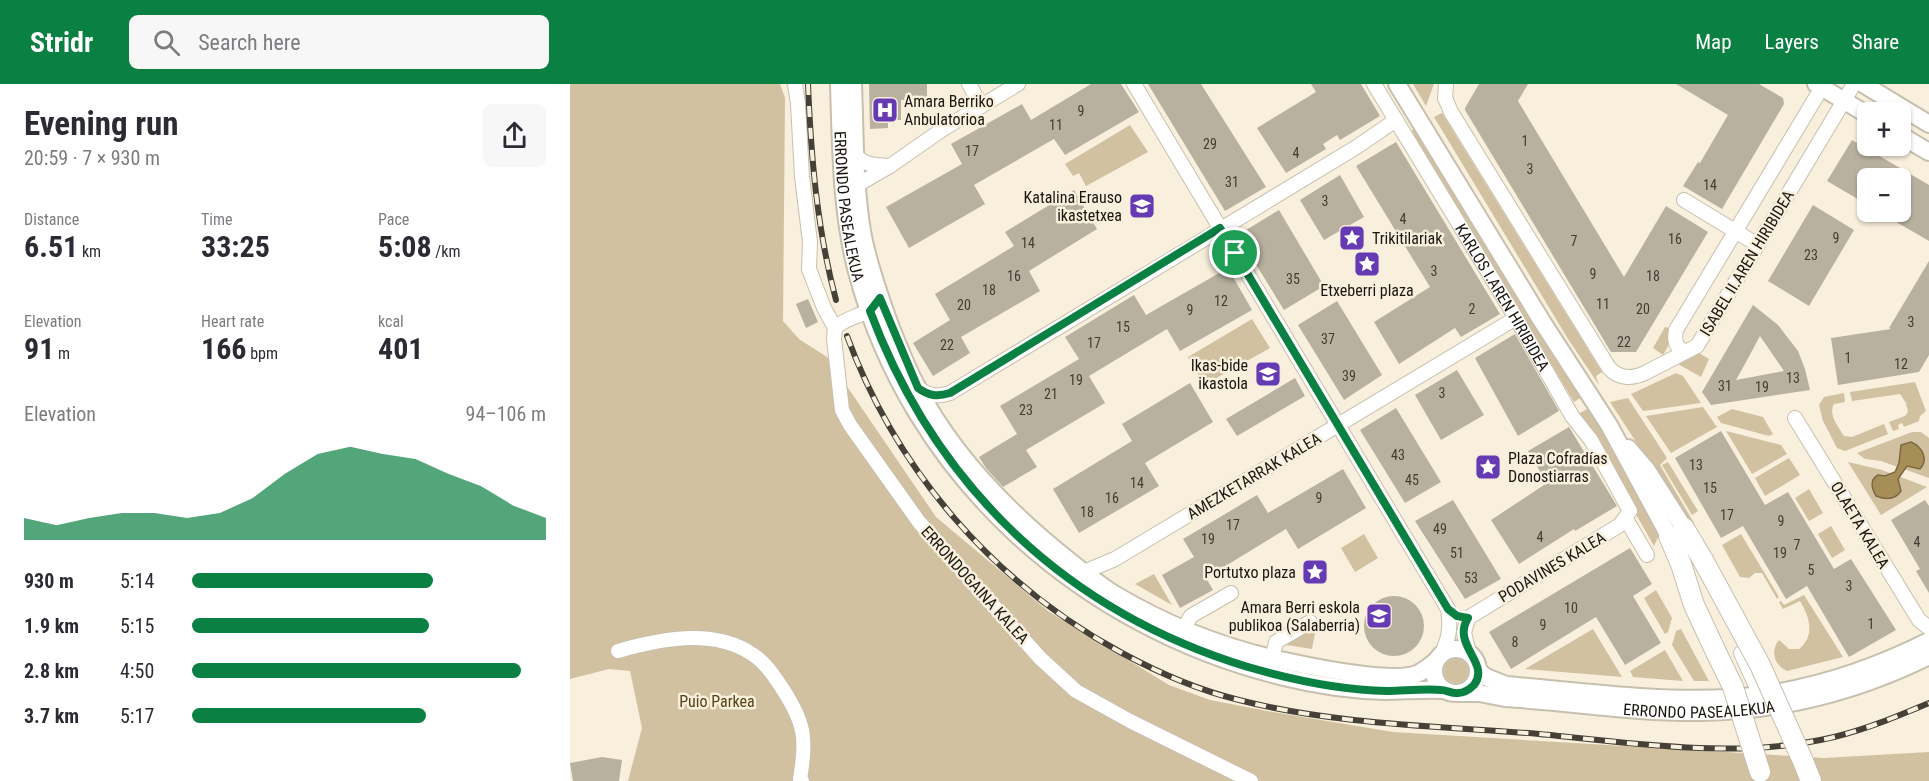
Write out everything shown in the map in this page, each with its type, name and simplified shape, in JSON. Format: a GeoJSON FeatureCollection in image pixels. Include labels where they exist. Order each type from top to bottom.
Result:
{"type":"FeatureCollection","features":[{"type":"Feature","properties":{"kind":"highway"},"geometry":{"type":"LineString","coordinates":[[1676,532],[1760,665],[1810,781]]}},
{"type":"Feature","properties":{"kind":"highway"},"geometry":{"type":"LineString","coordinates":[[1676,532],[1681,564],[1694,604],[1733,687],[1761,777]]}},
{"type":"Feature","properties":{"kind":"main road","name":"ERRONDO PASEALEKUA"},"geometry":{"type":"LineString","coordinates":[[839,84],[850,181],[850,244],[857,273],[937,420],[1008,509],[1044,541],[1112,592],[1184,628],[1227,646],[1272,659],[1334,671],[1403,677],[1416,675],[1438,658]]}},
{"type":"Feature","properties":{"kind":"main road","name":"ERRONDO PASEALEKUA"},"geometry":{"type":"LineString","coordinates":[[850,181],[856,156],[853,84]]}},
{"type":"Feature","properties":{"kind":"main road","name":"KARLOS I.AREN HIRIBIDEA"},"geometry":{"type":"LineString","coordinates":[[1397,84],[1542,323],[1676,532]]}},
{"type":"Feature","properties":{"kind":"main road"},"geometry":{"type":"LineString","coordinates":[[1863,84],[1929,124]]}},
{"type":"Feature","properties":{"kind":"main road"},"geometry":{"type":"LineString","coordinates":[[1821,85],[1857,108]]}},
{"type":"Feature","properties":{"kind":"main road"},"geometry":{"type":"LineString","coordinates":[[1911,141],[1929,152]]}},
{"type":"Feature","properties":{"kind":"main road","name":"ERRONDO PASEALEKUA"},"geometry":{"type":"LineString","coordinates":[[875,305],[893,366],[918,415],[966,482],[994,514],[1035,552],[1101,601],[1165,635],[1214,656],[1284,677],[1330,686],[1381,690],[1443,690]]}},
{"type":"Feature","properties":{"kind":"main road","name":"ERRONDO PASEALEKUA"},"geometry":{"type":"LineString","coordinates":[[1460,693],[1670,712],[1732,711],[1762,708],[1823,696],[1882,677],[1924,648]]}},
{"type":"Feature","properties":{"kind":"main road","name":"ERRONDO PASEALEKUA"},"geometry":{"type":"LineString","coordinates":[[1478,671],[1506,685],[1670,698],[1729,698],[1760,695],[1820,683],[1924,648]]}},
{"type":"Feature","properties":{"kind":"main road"},"geometry":{"type":"LineString","coordinates":[[1457,649],[1469,653],[1474,658],[1478,671],[1474,685],[1460,693],[1443,690],[1434,676],[1438,658],[1446,652],[1457,649]]}},
{"type":"Feature","properties":{"kind":"street"},"geometry":{"type":"LineString","coordinates":[[795,84],[810,242],[809,269],[824,308],[835,328],[843,320],[875,305]]}},
{"type":"Feature","properties":{"kind":"street"},"geometry":{"type":"LineString","coordinates":[[969,84],[981,106]]}},
{"type":"Feature","properties":{"kind":"street"},"geometry":{"type":"LineString","coordinates":[[850,181],[890,166],[943,129],[1018,84]]}},
{"type":"Feature","properties":{"kind":"street"},"geometry":{"type":"LineString","coordinates":[[1134,84],[1448,609],[1457,616],[1468,618],[1464,633],[1469,653]]}},
{"type":"Feature","properties":{"kind":"street","name":"KARLOS I.AREN HIRIBIDEA"},"geometry":{"type":"LineString","coordinates":[[1374,84],[1516,318],[1572,416],[1591,440],[1647,555]]}},
{"type":"Feature","properties":{"kind":"street"},"geometry":{"type":"LineString","coordinates":[[1446,84],[1446,100],[1609,369],[1614,374],[1637,377],[1685,352]]}},
{"type":"Feature","properties":{"kind":"street","name":"ISABEL II.AREN HIRIBIDEA"},"geometry":{"type":"LineString","coordinates":[[1821,85],[1676,330],[1676,344],[1679,349],[1685,352],[1697,346],[1854,84]]}},
{"type":"Feature","properties":{"kind":"street"},"geometry":{"type":"LineString","coordinates":[[918,388],[928,395],[942,396],[950,393],[1355,148],[1396,120]]}},
{"type":"Feature","properties":{"kind":"street"},"geometry":{"type":"LineString","coordinates":[[856,156],[862,162],[890,166]]}},
{"type":"Feature","properties":{"kind":"street"},"geometry":{"type":"LineString","coordinates":[[1684,201],[1758,245]]}},
{"type":"Feature","properties":{"kind":"street","name":"AMEZKETARRAK KALEA"},"geometry":{"type":"LineString","coordinates":[[1084,572],[1115,560],[1516,318]]}},
{"type":"Feature","properties":{"kind":"street","name":"ERRONDOGAINA KALEA"},"geometry":{"type":"LineString","coordinates":[[835,328],[834,339],[842,410],[850,425],[919,522],[1040,658],[1076,691],[1130,721],[1251,781]]}},
{"type":"Feature","properties":{"kind":"street"},"geometry":{"type":"LineString","coordinates":[[937,420],[940,408],[950,393]]}},
{"type":"Feature","properties":{"kind":"street","name":"OLAETA KALEA"},"geometry":{"type":"LineString","coordinates":[[1795,418],[1924,624]]}},
{"type":"Feature","properties":{"kind":"street","name":"PODAVINES KALEA"},"geometry":{"type":"LineString","coordinates":[[1468,618],[1620,525],[1628,515]]}},
{"type":"Feature","properties":{"kind":"street"},"geometry":{"type":"LineString","coordinates":[[1112,592],[1107,575],[1115,560]]}},
{"type":"Feature","properties":{"kind":"street"},"geometry":{"type":"LineString","coordinates":[[1184,628],[1191,616],[1231,594]]}},
{"type":"Feature","properties":{"kind":"street"},"geometry":{"type":"LineString","coordinates":[[1438,658],[1447,644],[1451,627],[1448,609]]}},
{"type":"Feature","properties":{"kind":"street"},"geometry":{"type":"LineString","coordinates":[[1272,659],[1276,642],[1310,622]]}},
{"type":"Feature","properties":{"kind":"street"},"geometry":{"type":"LineString","coordinates":[[1924,624],[1918,635],[1924,648]]}},
{"type":"Feature","properties":{"kind":"street"},"geometry":{"type":"LineString","coordinates":[[618,651],[647,643],[686,638],[719,641],[753,654],[770,670],[794,706],[801,722],[804,758],[800,779],[802,781]]}},
{"type":"Feature","properties":{"kind":"street"},"geometry":{"type":"LineString","coordinates":[[1741,653],[1760,695]]}},
{"type":"Feature","properties":{"kind":"green space","name":"Puio Parkea"},"geometry":{"type":"Polygon","coordinates":[[[570,84],[780,84],[785,98],[783,321],[799,339],[827,357],[936,517],[1048,611],[1169,685],[1210,700],[1393,732],[1824,758],[1929,752],[1929,781],[628,781],[642,728],[630,671],[609,669],[570,679],[570,84]]]}},
{"type":"Feature","properties":{"kind":"green space"},"geometry":{"type":"Polygon","coordinates":[[[1413,84],[1434,84],[1426,106],[1413,84]]]}},
{"type":"Feature","properties":{"kind":"green space"},"geometry":{"type":"Polygon","coordinates":[[[1442,113],[1602,372],[1596,376],[1599,385],[1568,339],[1434,117],[1442,113]]]}},
{"type":"Feature","properties":{"kind":"green space"},"geometry":{"type":"Polygon","coordinates":[[[1130,125],[1148,152],[1086,186],[1079,173],[1073,176],[1065,164],[1130,125]]]}},
{"type":"Feature","properties":{"kind":"green space"},"geometry":{"type":"Polygon","coordinates":[[[1415,129],[1582,397],[1574,402],[1411,131],[1415,129]]]}},
{"type":"Feature","properties":{"kind":"green space"},"geometry":{"type":"Polygon","coordinates":[[[1252,319],[1270,348],[1204,385],[1188,357],[1252,319]]]}},
{"type":"Feature","properties":{"kind":"green space"},"geometry":{"type":"Polygon","coordinates":[[[1665,327],[1669,328],[1670,343],[1663,355],[1653,348],[1665,327]]]}},
{"type":"Feature","properties":{"kind":"green space"},"geometry":{"type":"Polygon","coordinates":[[[1699,353],[1709,359],[1701,377],[1678,364],[1699,353]]]}},
{"type":"Feature","properties":{"kind":"green space"},"geometry":{"type":"Polygon","coordinates":[[[1676,373],[1683,376],[1701,403],[1643,411],[1631,394],[1676,373]]]}},
{"type":"Feature","properties":{"kind":"green space"},"geometry":{"type":"Polygon","coordinates":[[[1915,382],[1926,411],[1920,416],[1919,421],[1904,427],[1902,423],[1898,425],[1899,429],[1893,431],[1889,422],[1905,416],[1908,412],[1906,403],[1900,394],[1852,401],[1850,392],[1915,382]]]}},
{"type":"Feature","properties":{"kind":"green space"},"geometry":{"type":"Polygon","coordinates":[[[1844,393],[1845,402],[1834,404],[1832,412],[1844,436],[1852,437],[1884,424],[1888,434],[1845,451],[1837,448],[1823,421],[1819,405],[1824,397],[1844,393]]]}},
{"type":"Feature","properties":{"kind":"green space"},"geometry":{"type":"Polygon","coordinates":[[[1628,398],[1667,458],[1660,465],[1694,523],[1690,525],[1610,402],[1628,398]]]}},
{"type":"Feature","properties":{"kind":"green space"},"geometry":{"type":"Polygon","coordinates":[[[1703,407],[1717,427],[1671,453],[1646,416],[1703,407]]]}},
{"type":"Feature","properties":{"kind":"green space"},"geometry":{"type":"Polygon","coordinates":[[[1589,408],[1661,531],[1654,546],[1607,463],[1575,416],[1589,408]]]}},
{"type":"Feature","properties":{"kind":"green space"},"geometry":{"type":"Polygon","coordinates":[[[1732,409],[1763,417],[1773,434],[1769,436],[1721,423],[1717,417],[1732,409]]]}},
{"type":"Feature","properties":{"kind":"green space"},"geometry":{"type":"Polygon","coordinates":[[[1726,431],[1781,445],[1787,454],[1752,474],[1726,431]]]}},
{"type":"Feature","properties":{"kind":"green space"},"geometry":{"type":"Polygon","coordinates":[[[1912,432],[1921,432],[1929,438],[1929,478],[1881,461],[1865,459],[1857,453],[1912,432]]]}},
{"type":"Feature","properties":{"kind":"green space"},"geometry":{"type":"Polygon","coordinates":[[[1789,458],[1800,475],[1765,496],[1755,478],[1789,458]]]}},
{"type":"Feature","properties":{"kind":"green space"},"geometry":{"type":"Polygon","coordinates":[[[1668,462],[1698,511],[1692,515],[1662,465],[1668,462]]]}},
{"type":"Feature","properties":{"kind":"green space"},"geometry":{"type":"Polygon","coordinates":[[[1848,462],[1882,470],[1927,487],[1881,515],[1848,462]]]}},
{"type":"Feature","properties":{"kind":"green space"},"geometry":{"type":"Polygon","coordinates":[[[1809,489],[1823,513],[1809,521],[1795,498],[1809,489]]]}},
{"type":"Feature","properties":{"kind":"green space"},"geometry":{"type":"Polygon","coordinates":[[[1831,526],[1845,550],[1832,558],[1818,534],[1831,526]]]}},
{"type":"Feature","properties":{"kind":"green space"},"geometry":{"type":"Polygon","coordinates":[[[1364,534],[1378,558],[1355,572],[1341,548],[1364,534]]]}},
{"type":"Feature","properties":{"kind":"green space"},"geometry":{"type":"Polygon","coordinates":[[[1741,534],[1779,597],[1777,599],[1762,573],[1755,573],[1749,578],[1740,577],[1722,545],[1741,534]]]}},
{"type":"Feature","properties":{"kind":"green space"},"geometry":{"type":"Polygon","coordinates":[[[1154,574],[1172,605],[1135,584],[1154,574]]]}},
{"type":"Feature","properties":{"kind":"green space"},"geometry":{"type":"Polygon","coordinates":[[[1656,590],[1672,618],[1668,632],[1665,634],[1644,598],[1656,590]]]}},
{"type":"Feature","properties":{"kind":"green space"},"geometry":{"type":"Polygon","coordinates":[[[1804,595],[1843,657],[1787,671],[1776,661],[1774,653],[1776,644],[1779,640],[1789,649],[1799,649],[1808,638],[1809,625],[1800,601],[1783,609],[1779,602],[1781,601],[1784,605],[1804,595]]]}},
{"type":"Feature","properties":{"kind":"green space"},"geometry":{"type":"Polygon","coordinates":[[[1313,615],[1317,623],[1312,649],[1281,644],[1313,615]]]}},
{"type":"Feature","properties":{"kind":"green space"},"geometry":{"type":"Polygon","coordinates":[[[1593,629],[1622,677],[1525,669],[1593,629]]]}},
{"type":"Feature","properties":{"kind":"green space"},"geometry":{"type":"Polygon","coordinates":[[[1681,629],[1709,681],[1694,681],[1672,645],[1676,631],[1681,629]]]}},
{"type":"Feature","properties":{"kind":"green space"},"geometry":{"type":"Polygon","coordinates":[[[1665,650],[1683,681],[1633,677],[1630,671],[1665,650]]]}},
{"type":"Feature","properties":{"kind":"green space"},"geometry":{"type":"Polygon","coordinates":[[[1451,659],[1461,659],[1468,666],[1468,676],[1461,683],[1451,683],[1444,676],[1444,666],[1451,659]]]}},
{"type":"Feature","properties":{"kind":"shaded area"},"geometry":{"type":"Polygon","coordinates":[[[1911,442],[1923,454],[1923,465],[1920,469],[1907,466],[1898,479],[1901,491],[1893,498],[1876,496],[1873,479],[1878,475],[1885,476],[1895,472],[1899,463],[1901,445],[1911,442]]]}},
{"type":"Feature","properties":{"kind":"building","name":"Amara Berriko Anbulatorioa"},"geometry":{"type":"Polygon","coordinates":[[[869,84],[927,84],[927,99],[901,100],[901,120],[888,120],[888,128],[870,129],[869,84]]]}},
{"type":"Feature","properties":{"kind":"building"},"geometry":{"type":"Polygon","coordinates":[[[1091,84],[1121,84],[1139,112],[1065,155],[1054,139],[974,185],[985,204],[909,248],[886,207],[962,164],[951,144],[1022,104],[1031,120],[1091,84]]]}},
{"type":"Feature","properties":{"kind":"building"},"geometry":{"type":"Polygon","coordinates":[[[1148,84],[1201,84],[1266,187],[1225,211],[1148,84]]]}},
{"type":"Feature","properties":{"kind":"building"},"geometry":{"type":"Polygon","coordinates":[[[1311,84],[1361,84],[1380,116],[1340,140],[1337,135],[1323,144],[1326,149],[1286,173],[1257,128],[1316,92],[1311,84]]]}},
{"type":"Feature","properties":{"kind":"building"},"geometry":{"type":"Polygon","coordinates":[[[1479,84],[1528,84],[1518,101],[1624,277],[1666,206],[1708,232],[1636,352],[1611,352],[1465,110],[1479,84]]]}},
{"type":"Feature","properties":{"kind":"building"},"geometry":{"type":"Polygon","coordinates":[[[1676,84],[1759,84],[1783,98],[1784,104],[1722,209],[1683,186],[1698,162],[1700,163],[1728,115],[1676,84]]]}},
{"type":"Feature","properties":{"kind":"building"},"geometry":{"type":"Polygon","coordinates":[[[1852,140],[1857,143],[1857,156],[1879,156],[1900,168],[1857,168],[1857,199],[1827,181],[1852,140]]]}},
{"type":"Feature","properties":{"kind":"building"},"geometry":{"type":"Polygon","coordinates":[[[1396,142],[1500,314],[1461,337],[1455,328],[1399,364],[1374,322],[1430,287],[1356,166],[1396,142]]]}},
{"type":"Feature","properties":{"kind":"building"},"geometry":{"type":"Polygon","coordinates":[[[1911,174],[1929,185],[1929,241],[1896,222],[1911,222],[1911,174]]]}},
{"type":"Feature","properties":{"kind":"building"},"geometry":{"type":"Polygon","coordinates":[[[1340,175],[1364,217],[1324,240],[1300,200],[1340,175]]]}},
{"type":"Feature","properties":{"kind":"building"},"geometry":{"type":"Polygon","coordinates":[[[1074,190],[1097,229],[1029,271],[1040,291],[961,337],[970,353],[933,376],[913,343],[950,320],[935,294],[1014,246],[1005,232],[1074,190]]]}},
{"type":"Feature","properties":{"kind":"building"},"geometry":{"type":"Polygon","coordinates":[[[1813,205],[1854,230],[1809,306],[1768,281],[1813,205]]]}},
{"type":"Feature","properties":{"kind":"building"},"geometry":{"type":"Polygon","coordinates":[[[1279,210],[1324,286],[1284,310],[1238,235],[1279,210]]]}},
{"type":"Feature","properties":{"kind":"building"},"geometry":{"type":"Polygon","coordinates":[[[1929,261],[1929,355],[1919,372],[1838,385],[1831,338],[1891,329],[1889,328],[1929,261]]]}},
{"type":"Feature","properties":{"kind":"building"},"geometry":{"type":"Polygon","coordinates":[[[1228,268],[1252,310],[1180,351],[1167,329],[1089,376],[1105,403],[1026,450],[1037,467],[1003,487],[979,457],[1017,434],[1000,406],[1079,359],[1065,337],[1134,295],[1146,315],[1228,268]]]}},
{"type":"Feature","properties":{"kind":"building"},"geometry":{"type":"Polygon","coordinates":[[[808,299],[818,322],[806,328],[796,304],[808,299]]]}},
{"type":"Feature","properties":{"kind":"building"},"geometry":{"type":"Polygon","coordinates":[[[1337,301],[1382,375],[1344,400],[1298,325],[1337,301]]]}},
{"type":"Feature","properties":{"kind":"building"},"geometry":{"type":"Polygon","coordinates":[[[1753,305],[1778,325],[1798,351],[1810,390],[1711,405],[1702,392],[1753,305]],[[1760,336],[1736,380],[1784,371],[1760,336]]]}},
{"type":"Feature","properties":{"kind":"building"},"geometry":{"type":"Polygon","coordinates":[[[1515,334],[1559,411],[1518,436],[1475,358],[1515,334]]]}},
{"type":"Feature","properties":{"kind":"building"},"geometry":{"type":"Polygon","coordinates":[[[1457,370],[1484,415],[1441,440],[1415,395],[1457,370]]]}},
{"type":"Feature","properties":{"kind":"building"},"geometry":{"type":"Polygon","coordinates":[[[1295,378],[1305,396],[1237,436],[1226,419],[1295,378]]]}},
{"type":"Feature","properties":{"kind":"building"},"geometry":{"type":"Polygon","coordinates":[[[1190,383],[1213,422],[1145,463],[1159,486],[1079,533],[1053,489],[1132,441],[1122,424],[1190,383]]]}},
{"type":"Feature","properties":{"kind":"building"},"geometry":{"type":"Polygon","coordinates":[[[1396,408],[1441,482],[1405,503],[1360,430],[1396,408]]]}},
{"type":"Feature","properties":{"kind":"building"},"geometry":{"type":"Polygon","coordinates":[[[1569,427],[1617,506],[1575,531],[1574,529],[1519,564],[1491,520],[1547,483],[1528,451],[1569,427]]]}},
{"type":"Feature","properties":{"kind":"building"},"geometry":{"type":"Polygon","coordinates":[[[1721,431],[1765,505],[1788,492],[1834,569],[1851,559],[1896,630],[1849,657],[1807,586],[1786,599],[1743,526],[1721,538],[1675,458],[1721,431]]]}},
{"type":"Feature","properties":{"kind":"building"},"geometry":{"type":"Polygon","coordinates":[[[1343,469],[1366,508],[1298,549],[1286,529],[1206,578],[1213,590],[1180,608],[1162,575],[1194,557],[1183,539],[1257,495],[1268,513],[1343,469]]]}},
{"type":"Feature","properties":{"kind":"building"},"geometry":{"type":"Polygon","coordinates":[[[1453,500],[1501,579],[1465,599],[1415,521],[1453,500]]]}},
{"type":"Feature","properties":{"kind":"building"},"geometry":{"type":"Polygon","coordinates":[[[1925,500],[1929,506],[1929,593],[1916,571],[1920,569],[1891,520],[1925,500]]]}},
{"type":"Feature","properties":{"kind":"building"},"geometry":{"type":"Polygon","coordinates":[[[1630,548],[1652,584],[1633,596],[1661,643],[1625,665],[1596,617],[1511,669],[1489,632],[1630,548]]]}},
{"type":"Feature","properties":{"kind":"building"},"geometry":{"type":"Polygon","coordinates":[[[1388,596],[1400,596],[1411,601],[1419,609],[1424,626],[1422,638],[1411,651],[1400,656],[1388,656],[1377,651],[1369,643],[1364,632],[1364,620],[1369,609],[1377,601],[1388,596]]]}},
{"type":"Feature","properties":{"kind":"building"},"geometry":{"type":"Polygon","coordinates":[[[602,757],[622,760],[619,781],[573,781],[570,763],[602,757]]]}},
{"type":"Feature","properties":{"kind":"railway"},"geometry":{"type":"LineString","coordinates":[[808,84],[816,193],[824,247],[836,300]]}},
{"type":"Feature","properties":{"kind":"railway"},"geometry":{"type":"LineString","coordinates":[[847,336],[868,386],[893,433],[922,478],[956,520],[992,558],[1032,593],[1076,625],[1136,660],[1209,691],[1276,708],[1351,720],[1687,748],[1724,749],[1798,744],[1834,737],[1929,703]]}},
{"type":"Feature","properties":{"kind":"place","name":"Amara Berriko Anbulatorioa"},"geometry":{"type":"Point","coordinates":[885,110]}},
{"type":"Feature","properties":{"kind":"place","name":"Katalina Erauso ikastetxea"},"geometry":{"type":"Point","coordinates":[1142,206]}},
{"type":"Feature","properties":{"kind":"place","name":"Trikitilariak"},"geometry":{"type":"Point","coordinates":[1352,238]}},
{"type":"Feature","properties":{"kind":"place","name":"Etxeberri plaza"},"geometry":{"type":"Point","coordinates":[1367,264]}},
{"type":"Feature","properties":{"kind":"place","name":"Ikas-bide ikastola"},"geometry":{"type":"Point","coordinates":[1268,374]}},
{"type":"Feature","properties":{"kind":"place","name":"Plaza Cofradías Donostiarras"},"geometry":{"type":"Point","coordinates":[1488,467]}},
{"type":"Feature","properties":{"kind":"place","name":"Portutxo plaza"},"geometry":{"type":"Point","coordinates":[1315,572]}},
{"type":"Feature","properties":{"kind":"place","name":"Amara Berri eskola publikoa (Salaberria)"},"geometry":{"type":"Point","coordinates":[1379,616]}},
{"type":"Feature","properties":{"kind":"route"},"geometry":{"type":"LineString","coordinates":[[1220,228],[1235,253],[1448,609],[1457,616],[1468,618],[1464,633],[1465,640],[1478,671],[1474,685],[1468,690],[1454,693],[1434,689],[1381,690],[1330,686],[1284,677],[1214,656],[1111,608],[1035,552],[994,514],[966,482],[918,415],[879,336],[870,311],[880,298],[904,361],[918,388],[928,395],[942,396],[1220,228]]}}]}
